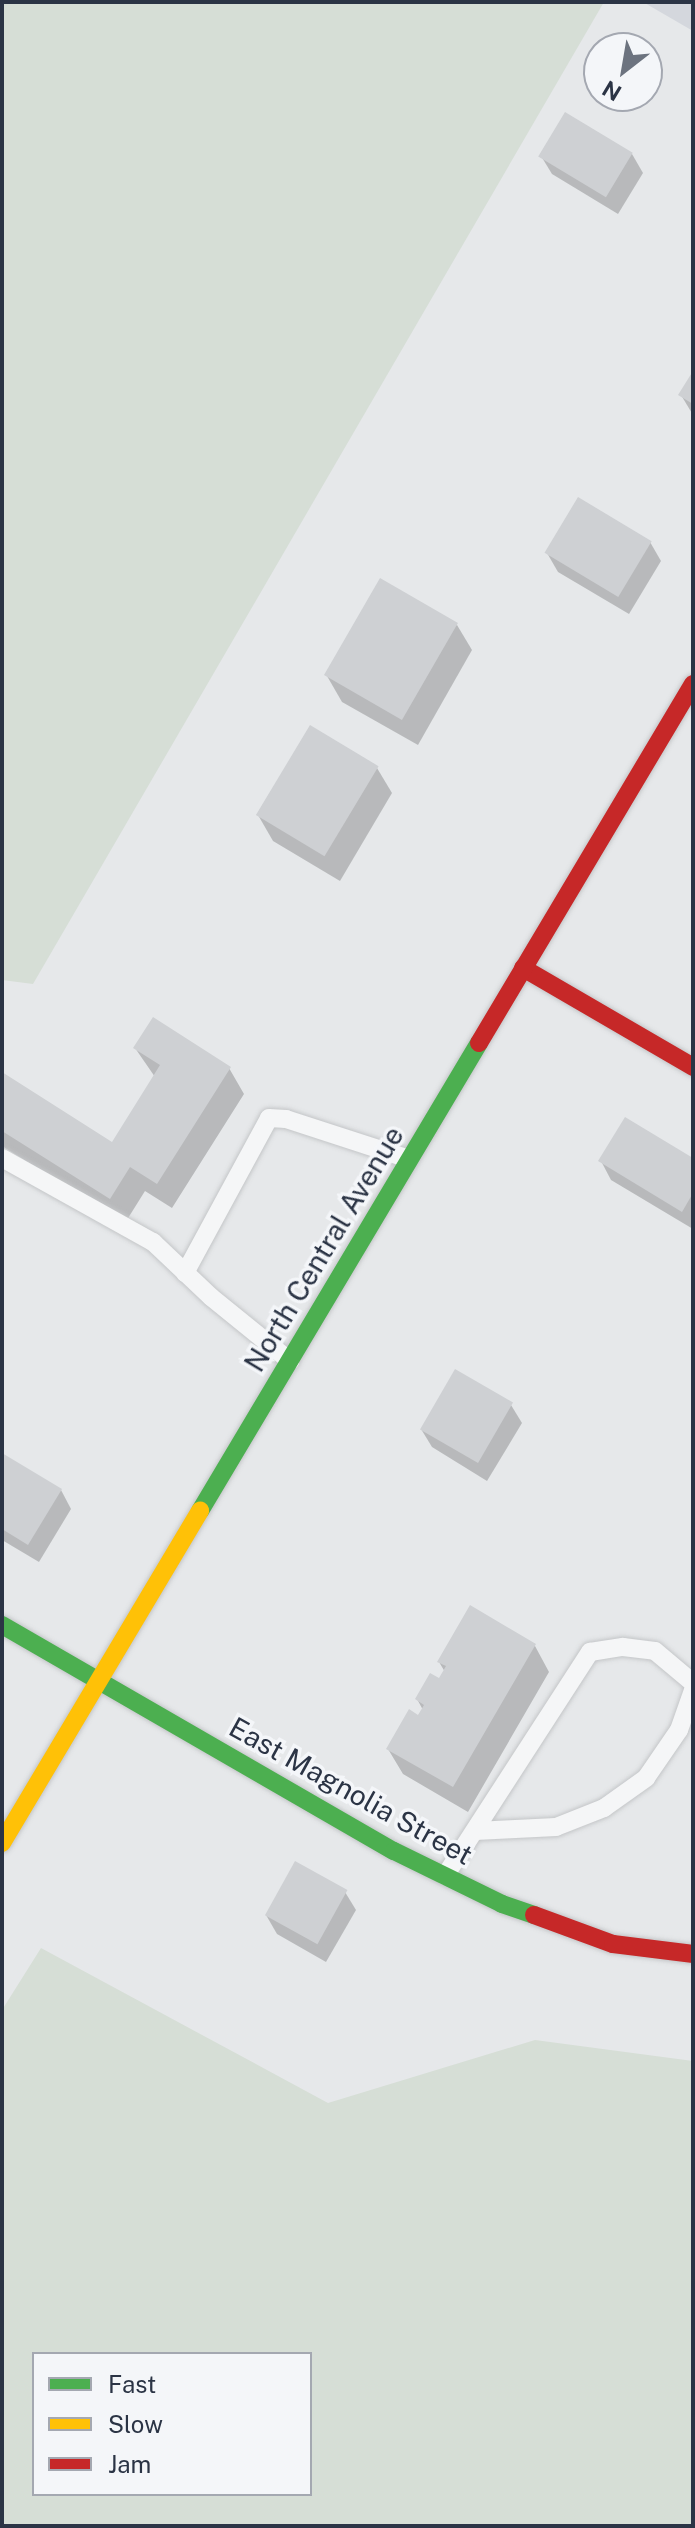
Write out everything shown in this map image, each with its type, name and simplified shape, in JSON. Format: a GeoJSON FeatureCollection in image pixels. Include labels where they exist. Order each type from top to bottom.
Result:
{"type":"FeatureCollection","features":[{"type":"Feature","properties":{"kind":"main road","name":"North Central Avenue"},"geometry":{"type":"LineString","coordinates":[[2,1843],[693,684]]}},
{"type":"Feature","properties":{"kind":"main road"},"geometry":{"type":"LineString","coordinates":[[523,968],[693,1067]]}},
{"type":"Feature","properties":{"kind":"main road","name":"East Magnolia Street"},"geometry":{"type":"LineString","coordinates":[[2,1625],[394,1851],[502,1904],[613,1944],[693,1954]]}},
{"type":"Feature","properties":{"kind":"lane"},"geometry":{"type":"LineString","coordinates":[[185,1273],[269,1118],[286,1119],[410,1159]]}},
{"type":"Feature","properties":{"kind":"lane"},"geometry":{"type":"LineString","coordinates":[[2,1158],[153,1242],[185,1273],[290,1361]]}},
{"type":"Feature","properties":{"kind":"lane"},"geometry":{"type":"LineString","coordinates":[[445,1876],[590,1652],[623,1647],[655,1651],[693,1683]]}},
{"type":"Feature","properties":{"kind":"lane"},"geometry":{"type":"LineString","coordinates":[[475,1831],[556,1827],[604,1808],[646,1778],[679,1730],[693,1690]]}},
{"type":"Feature","properties":{"kind":"shaded area"},"geometry":{"type":"Polygon","coordinates":[[[2,2],[604,2],[587,32],[583,32],[583,38],[33,984],[2,980],[2,2]]]}},
{"type":"Feature","properties":{"kind":"shaded area"},"geometry":{"type":"Polygon","coordinates":[[[643,2],[693,2],[693,31],[643,2]]]}},
{"type":"Feature","properties":{"kind":"shaded area"},"geometry":{"type":"Polygon","coordinates":[[[41,1948],[328,2103],[535,2040],[693,2061],[693,2526],[2,2526],[2,2010],[41,1948]]]}},
{"type":"Feature","properties":{"kind":"building"},"geometry":{"type":"Polygon","coordinates":[[[565,112],[633,153],[606,197],[538,157],[565,112]]]}},
{"type":"Feature","properties":{"kind":"building"},"geometry":{"type":"Polygon","coordinates":[[[693,371],[693,404],[678,395],[693,371]]]}},
{"type":"Feature","properties":{"kind":"building"},"geometry":{"type":"Polygon","coordinates":[[[578,497],[652,541],[618,597],[545,553],[578,497]]]}},
{"type":"Feature","properties":{"kind":"building"},"geometry":{"type":"Polygon","coordinates":[[[380,578],[458,623],[402,720],[324,675],[380,578]]]}},
{"type":"Feature","properties":{"kind":"building"},"geometry":{"type":"Polygon","coordinates":[[[310,725],[379,766],[324,856],[256,815],[310,725]]]}},
{"type":"Feature","properties":{"kind":"building"},"geometry":{"type":"Polygon","coordinates":[[[153,1017],[231,1067],[157,1184],[130,1167],[110,1199],[2,1131],[2,1072],[112,1142],[160,1065],[133,1048],[153,1017]]]}},
{"type":"Feature","properties":{"kind":"building"},"geometry":{"type":"Polygon","coordinates":[[[625,1117],[693,1158],[693,1193],[682,1212],[598,1161],[625,1117]]]}},
{"type":"Feature","properties":{"kind":"building"},"geometry":{"type":"Polygon","coordinates":[[[455,1369],[513,1402],[478,1463],[420,1430],[455,1369]]]}},
{"type":"Feature","properties":{"kind":"building"},"geometry":{"type":"Polygon","coordinates":[[[2,1453],[62,1489],[28,1545],[2,1529],[2,1453]]]}},
{"type":"Feature","properties":{"kind":"building"},"geometry":{"type":"Polygon","coordinates":[[[470,1605],[536,1644],[453,1787],[386,1749],[409,1709],[418,1715],[424,1705],[415,1699],[430,1673],[439,1678],[446,1666],[437,1662],[470,1605]]]}},
{"type":"Feature","properties":{"kind":"building"},"geometry":{"type":"Polygon","coordinates":[[[295,1861],[347,1890],[317,1944],[265,1915],[295,1861]]]}},
{"type":"Feature","properties":{"kind":"traffic: fast"},"geometry":{"type":"LineString","coordinates":[[200,1511],[479,1043]]}},
{"type":"Feature","properties":{"kind":"traffic: fast"},"geometry":{"type":"LineString","coordinates":[[2,1625],[394,1851],[502,1904],[534,1915]]}},
{"type":"Feature","properties":{"kind":"traffic: slow"},"geometry":{"type":"LineString","coordinates":[[2,1843],[200,1511]]}},
{"type":"Feature","properties":{"kind":"traffic: jam"},"geometry":{"type":"LineString","coordinates":[[479,1043],[693,684]]}},
{"type":"Feature","properties":{"kind":"traffic: jam"},"geometry":{"type":"LineString","coordinates":[[523,968],[693,1067]]}},
{"type":"Feature","properties":{"kind":"traffic: jam"},"geometry":{"type":"LineString","coordinates":[[534,1915],[613,1944],[693,1954]]}}]}
